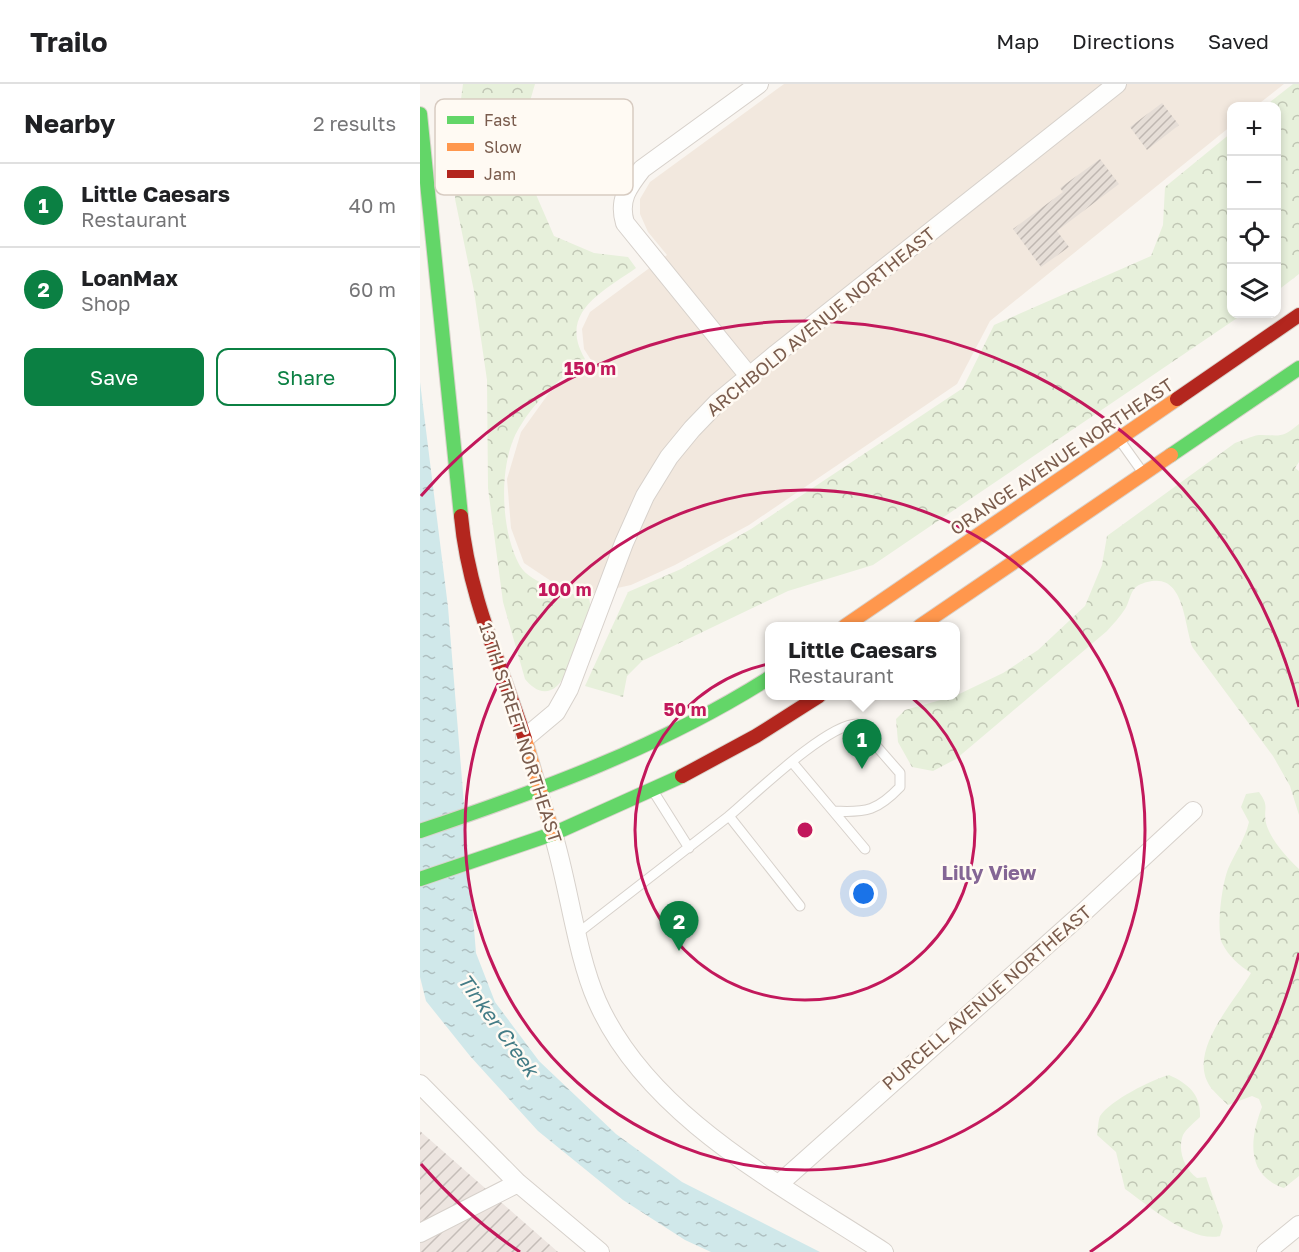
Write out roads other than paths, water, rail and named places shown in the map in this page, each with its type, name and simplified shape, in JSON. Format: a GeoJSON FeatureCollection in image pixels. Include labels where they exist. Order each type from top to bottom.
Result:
{"type":"FeatureCollection","features":[{"type":"Feature","properties":{"kind":"main road","name":"13TH STREET NORTHEAST"},"geometry":{"type":"LineString","coordinates":[[420,114],[464,541],[470,579],[490,646],[525,738],[553,834]]}},
{"type":"Feature","properties":{"kind":"main road","name":"ORANGE AVENUE NORTHEAST"},"geometry":{"type":"LineString","coordinates":[[852,622],[1119,441],[1299,315]]}},
{"type":"Feature","properties":{"kind":"main road"},"geometry":{"type":"LineString","coordinates":[[927,622],[1299,368]]}},
{"type":"Feature","properties":{"kind":"main road"},"geometry":{"type":"LineString","coordinates":[[420,831],[541,791],[633,752],[765,680]]}},
{"type":"Feature","properties":{"kind":"main road"},"geometry":{"type":"LineString","coordinates":[[420,879],[553,834],[652,790],[724,754],[812,700]]}},
{"type":"Feature","properties":{"kind":"street"},"geometry":{"type":"LineString","coordinates":[[633,181],[642,169],[759,84]]}},
{"type":"Feature","properties":{"kind":"street","name":"ARCHBOLD AVENUE NORTHEAST"},"geometry":{"type":"LineString","coordinates":[[525,738],[556,712],[569,688],[624,543],[651,486],[692,429],[749,376],[1118,84]]}},
{"type":"Feature","properties":{"kind":"street"},"geometry":{"type":"LineString","coordinates":[[625,195],[622,201],[625,223],[749,376]]}},
{"type":"Feature","properties":{"kind":"street","name":"PURCELL AVENUE NORTHEAST"},"geometry":{"type":"LineString","coordinates":[[780,1183],[1086,910],[1193,811]]}},
{"type":"Feature","properties":{"kind":"street","name":"13TH STREET NORTHEAST"},"geometry":{"type":"LineString","coordinates":[[553,834],[596,999],[627,1053],[662,1094],[700,1130],[884,1252]]}},
{"type":"Feature","properties":{"kind":"street"},"geometry":{"type":"LineString","coordinates":[[420,1084],[518,1183],[600,1252]]}},
{"type":"Feature","properties":{"kind":"street"},"geometry":{"type":"LineString","coordinates":[[420,1233],[518,1183]]}},
{"type":"Feature","properties":{"kind":"street"},"geometry":{"type":"LineString","coordinates":[[1266,1252],[1299,1225]]}},
{"type":"Feature","properties":{"kind":"lane"},"geometry":{"type":"LineString","coordinates":[[1119,441],[1145,474]]}},
{"type":"Feature","properties":{"kind":"lane"},"geometry":{"type":"LineString","coordinates":[[578,933],[689,848],[792,762],[845,724],[857,724],[900,773],[900,786],[883,804],[859,811],[834,811]]}},
{"type":"Feature","properties":{"kind":"lane"},"geometry":{"type":"LineString","coordinates":[[792,762],[865,849]]}},
{"type":"Feature","properties":{"kind":"lane"},"geometry":{"type":"LineString","coordinates":[[652,790],[689,848]]}},
{"type":"Feature","properties":{"kind":"lane"},"geometry":{"type":"LineString","coordinates":[[729,816],[800,906]]}},
{"type":"Feature","properties":{"kind":"water","name":"Tinker Creek"},"geometry":{"type":"Polygon","coordinates":[[[420,382],[448,607],[476,953],[495,1002],[539,1061],[616,1134],[682,1182],[820,1252],[711,1252],[685,1240],[623,1200],[538,1131],[470,1056],[426,1001],[420,977],[420,382]]]}},
{"type":"Feature","properties":{"kind":"place","name":"Little Caesars"},"geometry":{"type":"Point","coordinates":[862,769]}},
{"type":"Feature","properties":{"kind":"place","name":"LoanMax"},"geometry":{"type":"Point","coordinates":[679,951]}},
{"type":"Feature","properties":{"kind":"district","name":"Lilly View"},"geometry":{"type":"Point","coordinates":[989,873]}}]}
